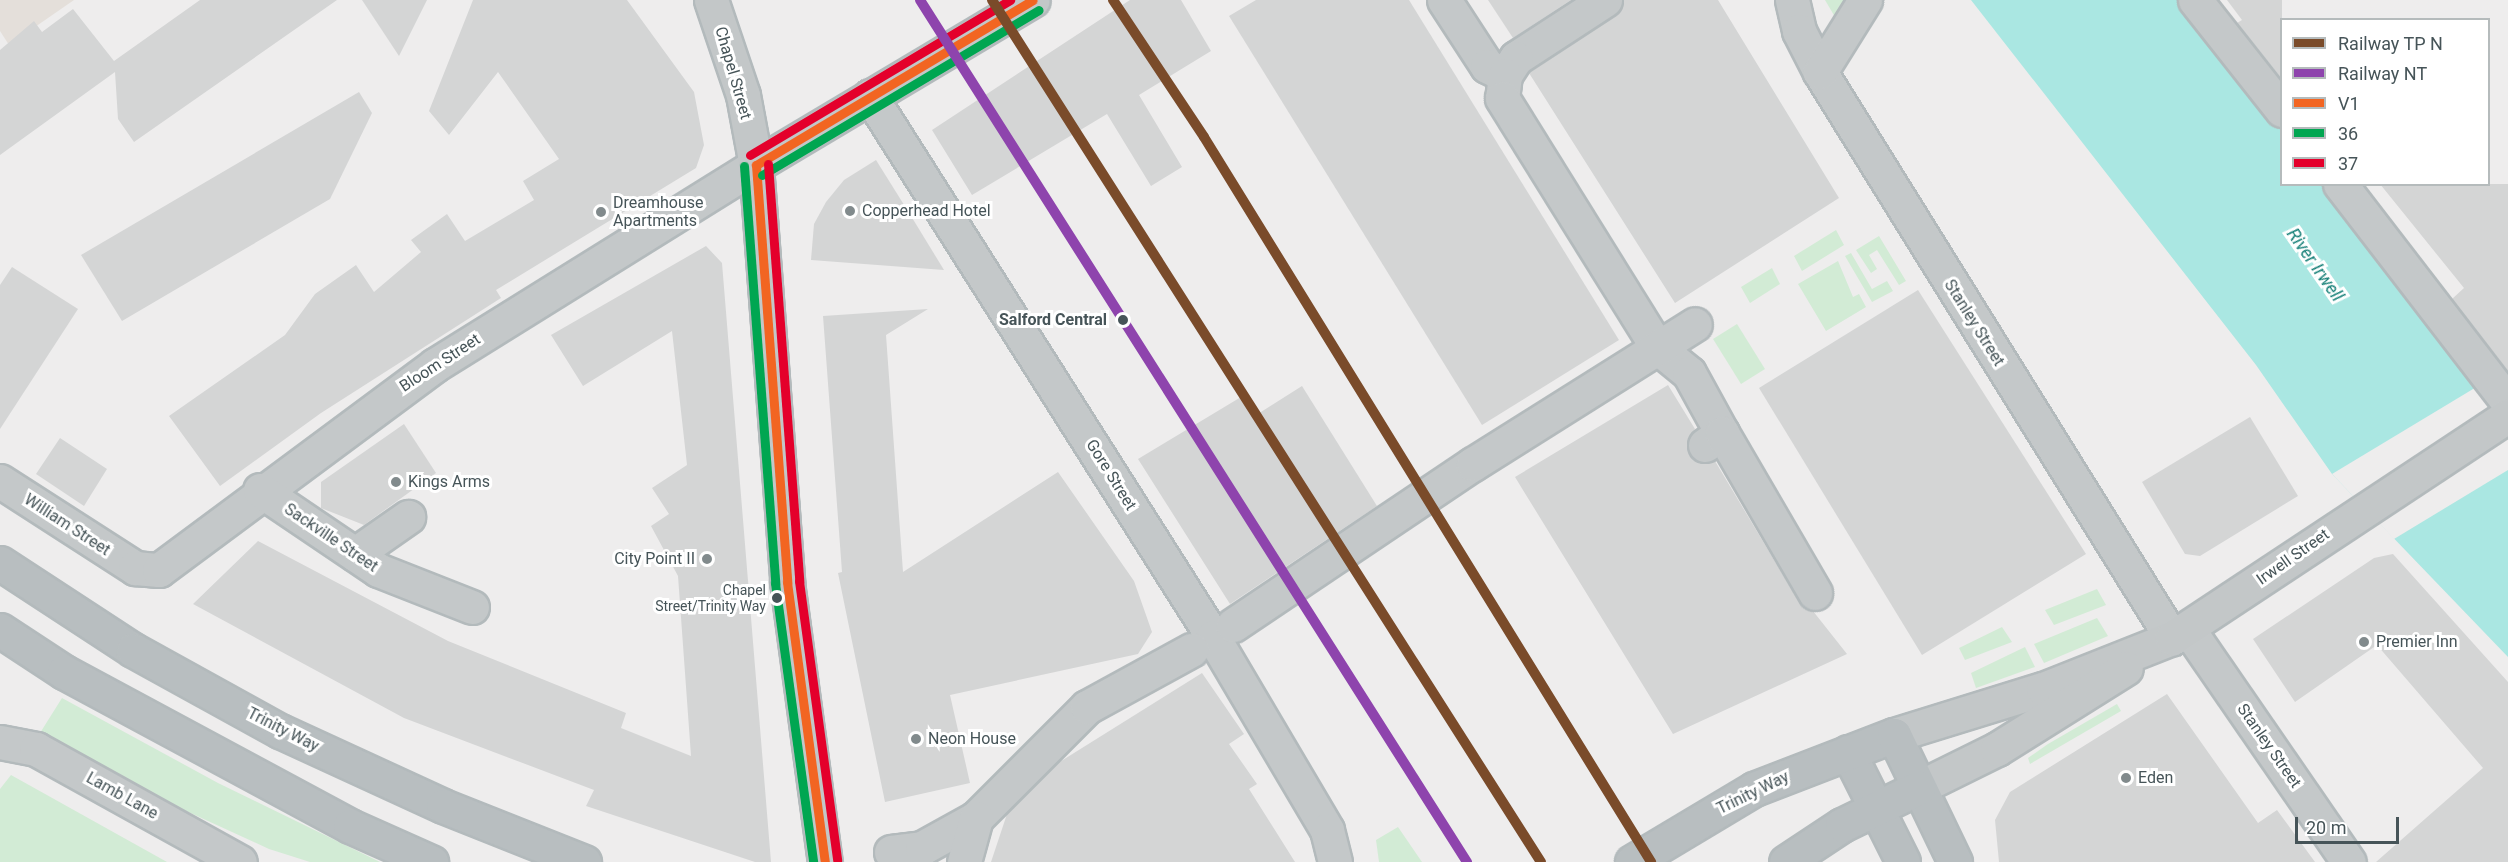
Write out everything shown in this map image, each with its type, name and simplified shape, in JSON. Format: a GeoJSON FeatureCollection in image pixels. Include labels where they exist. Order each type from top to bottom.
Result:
{"type":"FeatureCollection","features":[{"type":"Feature","properties":{"kind":"highway","name":"Trinity Way"},"geometry":{"type":"LineString","coordinates":[[0,563],[133,650],[280,731],[443,806],[584,862]]}},
{"type":"Feature","properties":{"kind":"highway"},"geometry":{"type":"LineString","coordinates":[[0,630],[64,672],[340,820],[431,862]]}},
{"type":"Feature","properties":{"kind":"highway","name":"Trinity Way"},"geometry":{"type":"LineString","coordinates":[[1632,862],[1754,789],[1894,735]]}},
{"type":"Feature","properties":{"kind":"highway"},"geometry":{"type":"LineString","coordinates":[[1894,735],[1955,862]]}},
{"type":"Feature","properties":{"kind":"highway"},"geometry":{"type":"LineString","coordinates":[[1848,752],[1903,862]]}},
{"type":"Feature","properties":{"kind":"highway"},"geometry":{"type":"LineString","coordinates":[[1786,862],[1874,808],[1918,788]]}},
{"type":"Feature","properties":{"kind":"main road","name":"Chapel Street"},"geometry":{"type":"LineString","coordinates":[[711,0],[743,95],[756,165],[787,582],[825,862]]}},
{"type":"Feature","properties":{"kind":"main road"},"geometry":{"type":"LineString","coordinates":[[756,165],[1033,0]]}},
{"type":"Feature","properties":{"kind":"main road","name":"Irwell Street"},"geometry":{"type":"LineString","coordinates":[[1894,735],[2137,656],[2180,634],[2362,508],[2508,416]]}},
{"type":"Feature","properties":{"kind":"main road","name":"Irwell Street"},"geometry":{"type":"LineString","coordinates":[[1918,788],[2108,683],[2137,656]]}},
{"type":"Feature","properties":{"kind":"street"},"geometry":{"type":"LineString","coordinates":[[1444,0],[1487,66],[1505,75]]}},
{"type":"Feature","properties":{"kind":"street"},"geometry":{"type":"LineString","coordinates":[[1605,0],[1523,51],[1505,75],[1505,107],[1657,347],[1689,373],[1714,439],[1815,593]]}},
{"type":"Feature","properties":{"kind":"street","name":"Stanley Street"},"geometry":{"type":"LineString","coordinates":[[1792,0],[1799,31],[1820,72],[2180,634],[2349,862]]}},
{"type":"Feature","properties":{"kind":"street"},"geometry":{"type":"LineString","coordinates":[[1820,72],[1865,0]]}},
{"type":"Feature","properties":{"kind":"street"},"geometry":{"type":"LineString","coordinates":[[2195,0],[2280,107]]}},
{"type":"Feature","properties":{"kind":"street","name":"Gore Street"},"geometry":{"type":"LineString","coordinates":[[870,96],[1214,637],[1327,830],[1335,862]]}},
{"type":"Feature","properties":{"kind":"street","name":"Bloom Street"},"geometry":{"type":"LineString","coordinates":[[135,568],[159,570],[173,561],[260,490],[435,365],[756,165]]}},
{"type":"Feature","properties":{"kind":"street"},"geometry":{"type":"LineString","coordinates":[[2342,186],[2508,402]]}},
{"type":"Feature","properties":{"kind":"street"},"geometry":{"type":"LineString","coordinates":[[1233,625],[1695,324]]}},
{"type":"Feature","properties":{"kind":"street","name":"William Street"},"geometry":{"type":"LineString","coordinates":[[0,481],[135,568]]}},
{"type":"Feature","properties":{"kind":"street","name":"Sackville Street"},"geometry":{"type":"LineString","coordinates":[[260,490],[378,570],[472,607]]}},
{"type":"Feature","properties":{"kind":"street"},"geometry":{"type":"LineString","coordinates":[[355,554],[408,517]]}},
{"type":"Feature","properties":{"kind":"street"},"geometry":{"type":"LineString","coordinates":[[891,852],[922,848],[976,818],[1087,707],[1191,650]]}},
{"type":"Feature","properties":{"kind":"street","name":"Lamb Lane"},"geometry":{"type":"LineString","coordinates":[[0,742],[36,748],[240,862]]}},
{"type":"Feature","properties":{"kind":"street"},"geometry":{"type":"LineString","coordinates":[[964,862],[976,818]]}},
{"type":"Feature","properties":{"kind":"shaded area"},"geometry":{"type":"Polygon","coordinates":[[[0,0],[74,0],[9,45],[0,31],[0,0]]]}},
{"type":"Feature","properties":{"kind":"green space"},"geometry":{"type":"Polygon","coordinates":[[[1825,0],[1848,0],[1835,17],[1825,0]]]}},
{"type":"Feature","properties":{"kind":"green space"},"geometry":{"type":"Polygon","coordinates":[[[1836,230],[1844,245],[1802,271],[1794,256],[1836,230]]]}},
{"type":"Feature","properties":{"kind":"green space"},"geometry":{"type":"Polygon","coordinates":[[[1879,236],[1906,281],[1899,285],[1877,250],[1869,255],[1877,269],[1871,273],[1856,250],[1879,236]]]}},
{"type":"Feature","properties":{"kind":"green space"},"geometry":{"type":"Polygon","coordinates":[[[1851,253],[1872,289],[1887,281],[1893,291],[1872,302],[1845,256],[1851,253]]]}},
{"type":"Feature","properties":{"kind":"green space"},"geometry":{"type":"Polygon","coordinates":[[[1838,261],[1853,297],[1859,294],[1866,307],[1826,331],[1798,284],[1838,261]]]}},
{"type":"Feature","properties":{"kind":"green space"},"geometry":{"type":"Polygon","coordinates":[[[1772,268],[1780,284],[1750,303],[1741,287],[1772,268]]]}},
{"type":"Feature","properties":{"kind":"green space"},"geometry":{"type":"Polygon","coordinates":[[[1737,324],[1765,369],[1741,384],[1713,339],[1737,324]]]}},
{"type":"Feature","properties":{"kind":"green space"},"geometry":{"type":"Polygon","coordinates":[[[2097,589],[2106,605],[2054,625],[2045,610],[2097,589]]]}},
{"type":"Feature","properties":{"kind":"green space"},"geometry":{"type":"Polygon","coordinates":[[[2097,618],[2108,636],[2044,663],[2034,644],[2097,618]]]}},
{"type":"Feature","properties":{"kind":"green space"},"geometry":{"type":"Polygon","coordinates":[[[2002,627],[2012,642],[1965,660],[1959,648],[2002,627]]]}},
{"type":"Feature","properties":{"kind":"green space"},"geometry":{"type":"Polygon","coordinates":[[[2025,647],[2035,667],[1976,688],[1971,673],[2025,647]]]}},
{"type":"Feature","properties":{"kind":"green space"},"geometry":{"type":"Polygon","coordinates":[[[62,698],[218,783],[380,862],[310,862],[269,849],[160,799],[40,733],[62,698]]]}},
{"type":"Feature","properties":{"kind":"green space"},"geometry":{"type":"Polygon","coordinates":[[[2117,704],[2121,711],[2030,764],[2028,758],[2048,744],[2117,704]]]}},
{"type":"Feature","properties":{"kind":"green space"},"geometry":{"type":"Polygon","coordinates":[[[11,775],[167,862],[0,862],[0,789],[11,775]]]}},
{"type":"Feature","properties":{"kind":"green space"},"geometry":{"type":"Polygon","coordinates":[[[1398,827],[1422,862],[1379,862],[1376,840],[1398,827]]]}},
{"type":"Feature","properties":{"kind":"water","name":"River Irwell"},"geometry":{"type":"Polygon","coordinates":[[[1971,0],[2186,0],[2280,125],[2280,186],[2329,186],[2508,402],[2508,657],[2332,474],[2256,365],[1971,0]]]}},
{"type":"Feature","properties":{"kind":"pier"},"geometry":{"type":"Polygon","coordinates":[[[2488,380],[2508,402],[2508,470],[2394,539],[2332,474],[2488,380]]]}},
{"type":"Feature","properties":{"kind":"building"},"geometry":{"type":"Polygon","coordinates":[[[200,0],[337,0],[134,142],[118,119],[115,72],[0,155],[0,50],[34,21],[42,32],[73,9],[114,61],[200,0]]]}},
{"type":"Feature","properties":{"kind":"building"},"geometry":{"type":"Polygon","coordinates":[[[362,0],[427,0],[399,56],[362,0]]]}},
{"type":"Feature","properties":{"kind":"building"},"geometry":{"type":"Polygon","coordinates":[[[473,0],[627,0],[694,92],[704,145],[696,168],[496,290],[501,298],[321,413],[220,486],[169,416],[285,335],[315,294],[356,265],[374,292],[421,252],[411,240],[447,214],[465,241],[534,200],[523,181],[559,159],[498,72],[449,135],[429,111],[473,0]]]}},
{"type":"Feature","properties":{"kind":"building"},"geometry":{"type":"Polygon","coordinates":[[[1130,0],[1181,0],[1211,51],[1139,95],[1182,167],[1151,186],[1107,114],[972,195],[932,130],[1130,0]]]}},
{"type":"Feature","properties":{"kind":"building"},"geometry":{"type":"Polygon","coordinates":[[[1256,0],[1409,0],[1619,340],[1482,425],[1229,16],[1256,0]]]}},
{"type":"Feature","properties":{"kind":"building"},"geometry":{"type":"Polygon","coordinates":[[[1488,0],[1571,0],[1513,38],[1488,0]]]}},
{"type":"Feature","properties":{"kind":"building"},"geometry":{"type":"Polygon","coordinates":[[[1624,0],[1718,0],[1839,198],[1675,303],[1529,73],[1615,16],[1624,0]]]}},
{"type":"Feature","properties":{"kind":"building"},"geometry":{"type":"Polygon","coordinates":[[[2227,0],[2282,0],[2280,77],[2237,23],[2242,20],[2227,0]]]}},
{"type":"Feature","properties":{"kind":"building"},"geometry":{"type":"Polygon","coordinates":[[[359,92],[372,113],[330,199],[122,321],[81,255],[359,92]]]}},
{"type":"Feature","properties":{"kind":"building"},"geometry":{"type":"Polygon","coordinates":[[[876,160],[944,270],[811,260],[814,224],[826,202],[844,180],[876,160]]]}},
{"type":"Feature","properties":{"kind":"building"},"geometry":{"type":"Polygon","coordinates":[[[2508,184],[2508,371],[2452,299],[2464,288],[2382,186],[2508,184]]]}},
{"type":"Feature","properties":{"kind":"building","name":"City Point II"},"geometry":{"type":"Polygon","coordinates":[[[706,246],[722,263],[771,862],[755,862],[586,806],[594,790],[404,718],[193,604],[258,541],[448,641],[626,713],[621,728],[691,756],[678,576],[651,526],[669,514],[652,488],[687,465],[672,331],[583,386],[551,335],[706,246]]]}},
{"type":"Feature","properties":{"kind":"building"},"geometry":{"type":"Polygon","coordinates":[[[12,267],[78,309],[0,429],[0,285],[12,267]]]}},
{"type":"Feature","properties":{"kind":"building"},"geometry":{"type":"Polygon","coordinates":[[[1918,290],[2086,554],[1922,655],[1759,388],[1918,290]]]}},
{"type":"Feature","properties":{"kind":"building"},"geometry":{"type":"Polygon","coordinates":[[[928,309],[886,335],[903,572],[1058,472],[1134,581],[1152,632],[1138,654],[950,695],[970,783],[885,802],[838,573],[842,572],[823,316],[928,309]]]}},
{"type":"Feature","properties":{"kind":"building"},"geometry":{"type":"Polygon","coordinates":[[[1668,385],[1695,429],[1688,438],[1689,455],[1698,462],[1715,461],[1799,602],[1813,611],[1847,654],[1673,734],[1515,477],[1668,385]]]}},
{"type":"Feature","properties":{"kind":"building"},"geometry":{"type":"Polygon","coordinates":[[[1302,386],[1377,506],[1230,604],[1138,459],[1241,397],[1253,417],[1302,386]]]}},
{"type":"Feature","properties":{"kind":"building"},"geometry":{"type":"Polygon","coordinates":[[[2250,417],[2298,496],[2200,556],[2185,554],[2142,482],[2250,417]]]}},
{"type":"Feature","properties":{"kind":"building"},"geometry":{"type":"Polygon","coordinates":[[[404,424],[436,473],[364,525],[321,508],[321,482],[404,424]]]}},
{"type":"Feature","properties":{"kind":"building"},"geometry":{"type":"Polygon","coordinates":[[[60,438],[107,469],[84,506],[36,474],[60,438]]]}},
{"type":"Feature","properties":{"kind":"building","name":"Premier Inn"},"geometry":{"type":"Polygon","coordinates":[[[2393,554],[2508,682],[2508,862],[2376,862],[2483,768],[2377,645],[2295,702],[2253,639],[2374,558],[2393,554]]]}},
{"type":"Feature","properties":{"kind":"building"},"geometry":{"type":"Polygon","coordinates":[[[1202,673],[1244,734],[1229,744],[1257,784],[1249,789],[1295,862],[991,862],[1007,814],[1058,763],[1202,673]]]}},
{"type":"Feature","properties":{"kind":"building","name":"Eden"},"geometry":{"type":"Polygon","coordinates":[[[2167,694],[2258,823],[2277,810],[2315,862],[1999,862],[1995,820],[2010,792],[2167,694]]]}},
{"type":"Feature","properties":{"kind":"transit line"},"geometry":{"type":"LineString","coordinates":[[992,0],[1541,862]]}},
{"type":"Feature","properties":{"kind":"transit line","name":"37"},"geometry":{"type":"LineString","coordinates":[[750,155],[1010,0]]}},
{"type":"Feature","properties":{"kind":"transit line","name":"V1"},"geometry":{"type":"LineString","coordinates":[[756,165],[1033,0]]}},
{"type":"Feature","properties":{"kind":"transit line"},"geometry":{"type":"LineString","coordinates":[[1113,0],[1204,137],[1651,862]]}},
{"type":"Feature","properties":{"kind":"transit line","name":"36"},"geometry":{"type":"LineString","coordinates":[[762,175],[1039,10]]}},
{"type":"Feature","properties":{"kind":"transit line","name":"37"},"geometry":{"type":"LineString","coordinates":[[768,164],[799,581],[837,860]]}},
{"type":"Feature","properties":{"kind":"transit line","name":"V1"},"geometry":{"type":"LineString","coordinates":[[756,165],[787,582],[825,862]]}},
{"type":"Feature","properties":{"kind":"transit line","name":"36"},"geometry":{"type":"LineString","coordinates":[[744,166],[775,583],[813,862]]}},
{"type":"Feature","properties":{"kind":"rail line","name":"NT"},"geometry":{"type":"LineString","coordinates":[[920,0],[1467,862]]}},
{"type":"Feature","properties":{"kind":"place","name":"Copperhead Hotel"},"geometry":{"type":"Point","coordinates":[850,211]}},
{"type":"Feature","properties":{"kind":"place","name":"Dreamhouse Apartments"},"geometry":{"type":"Point","coordinates":[601,212]}},
{"type":"Feature","properties":{"kind":"place","name":"Salford Central"},"geometry":{"type":"Point","coordinates":[1123,320]}},
{"type":"Feature","properties":{"kind":"place","name":"Kings Arms"},"geometry":{"type":"Point","coordinates":[396,482]}},
{"type":"Feature","properties":{"kind":"place","name":"City Point II"},"geometry":{"type":"Point","coordinates":[707,559]}},
{"type":"Feature","properties":{"kind":"place","name":"Chapel Street/Trinity Way"},"geometry":{"type":"Point","coordinates":[777,598]}},
{"type":"Feature","properties":{"kind":"place","name":"Premier Inn"},"geometry":{"type":"Point","coordinates":[2364,642]}},
{"type":"Feature","properties":{"kind":"place","name":"Neon House"},"geometry":{"type":"Point","coordinates":[916,739]}},
{"type":"Feature","properties":{"kind":"place","name":"Eden"},"geometry":{"type":"Point","coordinates":[2126,778]}}]}
